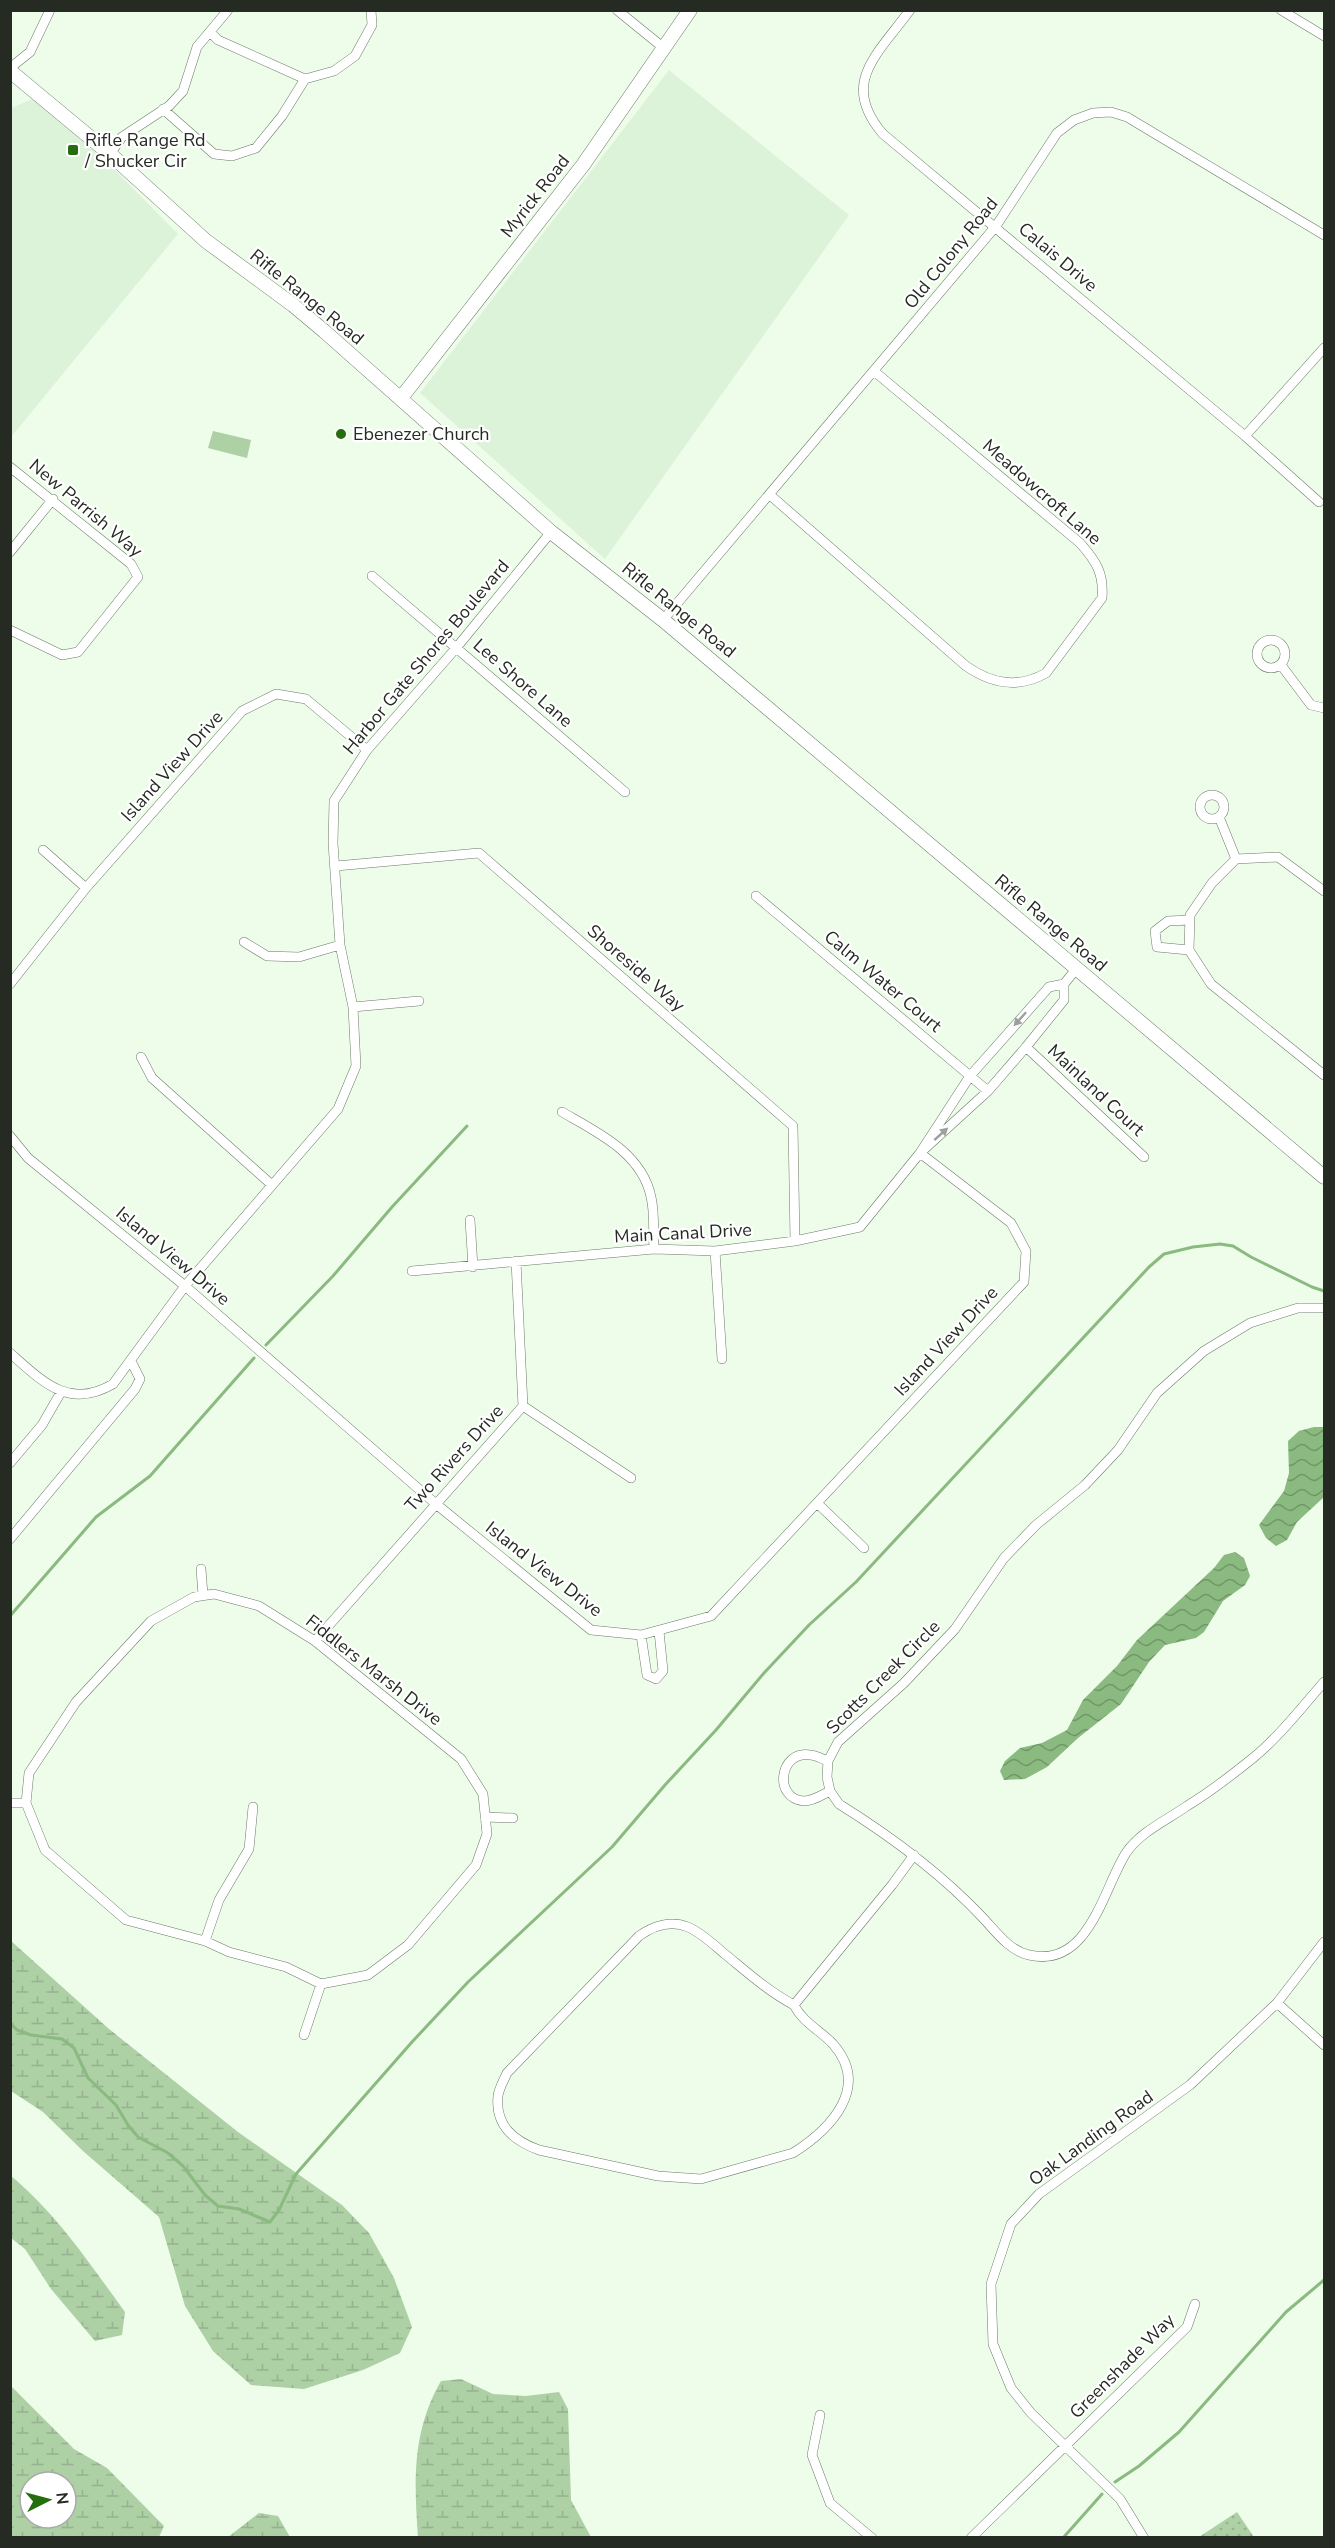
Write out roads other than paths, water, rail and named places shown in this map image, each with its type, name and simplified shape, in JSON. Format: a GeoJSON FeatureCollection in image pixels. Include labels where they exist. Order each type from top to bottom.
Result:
{"type":"FeatureCollection","features":[{"type":"Feature","properties":{"kind":"main road","name":"Myrick Road"},"geometry":{"type":"LineString","coordinates":[[401,398],[583,165],[690,10]]}},
{"type":"Feature","properties":{"kind":"main road","name":"Rifle Range Road"},"geometry":{"type":"LineString","coordinates":[[10,70],[110,154],[206,241],[293,305],[551,532],[663,620],[1324,1177]]}},
{"type":"Feature","properties":{"kind":"street"},"geometry":{"type":"LineString","coordinates":[[10,70],[30,52],[50,10]]}},
{"type":"Feature","properties":{"kind":"street"},"geometry":{"type":"LineString","coordinates":[[110,154],[122,137],[163,110],[183,91],[197,47],[228,10]]}},
{"type":"Feature","properties":{"kind":"street"},"geometry":{"type":"LineString","coordinates":[[210,32],[218,40],[305,79],[334,71],[356,56],[372,25],[371,10]]}},
{"type":"Feature","properties":{"kind":"street"},"geometry":{"type":"LineString","coordinates":[[617,10],[665,49]]}},
{"type":"Feature","properties":{"kind":"street","name":"Calais Drive"},"geometry":{"type":"LineString","coordinates":[[910,10],[867,69],[862,85],[870,119],[884,134],[1245,436],[1319,502]]}},
{"type":"Feature","properties":{"kind":"street"},"geometry":{"type":"LineString","coordinates":[[1281,10],[1324,36]]}},
{"type":"Feature","properties":{"kind":"street"},"geometry":{"type":"LineString","coordinates":[[163,110],[214,154],[232,156],[256,148],[282,116],[305,79]]}},
{"type":"Feature","properties":{"kind":"street","name":"Old Colony Road"},"geometry":{"type":"LineString","coordinates":[[663,620],[875,372],[996,226],[1057,133],[1074,120],[1093,113],[1111,112],[1128,117],[1324,235]]}},
{"type":"Feature","properties":{"kind":"street"},"geometry":{"type":"LineString","coordinates":[[1245,436],[1324,348]]}},
{"type":"Feature","properties":{"kind":"street","name":"Meadowcroft Lane"},"geometry":{"type":"LineString","coordinates":[[770,495],[981,677],[1015,683],[1033,681],[1046,673],[1102,598],[1103,583],[1100,567],[1080,543],[875,372]]}},
{"type":"Feature","properties":{"kind":"street","name":"New Parrish Way"},"geometry":{"type":"LineString","coordinates":[[10,467],[53,499],[131,564],[138,577],[78,652],[62,655],[10,630]]}},
{"type":"Feature","properties":{"kind":"street"},"geometry":{"type":"LineString","coordinates":[[10,552],[53,499]]}},
{"type":"Feature","properties":{"kind":"street","name":"Harbor Gate Shores Boulevard"},"geometry":{"type":"LineString","coordinates":[[61,1392],[69,1395],[97,1393],[113,1384],[185,1286],[338,1109],[356,1066],[353,1007],[340,945],[334,801],[367,750],[457,647],[551,532]]}},
{"type":"Feature","properties":{"kind":"street","name":"Lee Shore Lane"},"geometry":{"type":"LineString","coordinates":[[372,576],[625,792]]}},
{"type":"Feature","properties":{"kind":"street"},"geometry":{"type":"LineString","coordinates":[[1281,665],[1311,705],[1324,708]]}},
{"type":"Feature","properties":{"kind":"street","name":"Island View Drive"},"geometry":{"type":"LineString","coordinates":[[10,984],[86,888],[242,711],[276,694],[306,699],[367,750]]}},
{"type":"Feature","properties":{"kind":"street"},"geometry":{"type":"LineString","coordinates":[[1219,818],[1236,859]]}},
{"type":"Feature","properties":{"kind":"street"},"geometry":{"type":"LineString","coordinates":[[43,850],[86,888]]}},
{"type":"Feature","properties":{"kind":"street","name":"Shoreside Way"},"geometry":{"type":"LineString","coordinates":[[336,866],[478,853],[793,1126],[795,1241]]}},
{"type":"Feature","properties":{"kind":"street"},"geometry":{"type":"LineString","coordinates":[[1324,891],[1278,857],[1236,859],[1212,883],[1190,915],[1189,950],[1211,984],[1324,1075]]}},
{"type":"Feature","properties":{"kind":"street","name":"Calm Water Court"},"geometry":{"type":"LineString","coordinates":[[756,896],[988,1091]]}},
{"type":"Feature","properties":{"kind":"street"},"geometry":{"type":"LineString","coordinates":[[1189,950],[1157,946],[1155,931],[1168,921],[1190,920]]}},
{"type":"Feature","properties":{"kind":"street"},"geometry":{"type":"LineString","coordinates":[[244,942],[267,956],[299,957],[340,945]]}},
{"type":"Feature","properties":{"kind":"street","name":"Main Canal Drive"},"geometry":{"type":"LineString","coordinates":[[920,1153],[988,1091],[1026,1047],[1064,1000],[1064,984],[1077,968]]}},
{"type":"Feature","properties":{"kind":"street","name":"Main Canal Drive"},"geometry":{"type":"LineString","coordinates":[[412,1271],[654,1249],[715,1251],[795,1241],[860,1227],[920,1153],[970,1076],[1049,987],[1064,984]]}},
{"type":"Feature","properties":{"kind":"street"},"geometry":{"type":"LineString","coordinates":[[353,1007],[419,1001]]}},
{"type":"Feature","properties":{"kind":"street","name":"Mainland Court"},"geometry":{"type":"LineString","coordinates":[[1026,1047],[1144,1158]]}},
{"type":"Feature","properties":{"kind":"street"},"geometry":{"type":"LineString","coordinates":[[141,1057],[152,1078],[272,1185]]}},
{"type":"Feature","properties":{"kind":"street"},"geometry":{"type":"LineString","coordinates":[[562,1112],[601,1134],[634,1161],[651,1196],[654,1249]]}},
{"type":"Feature","properties":{"kind":"street","name":"Island View Drive"},"geometry":{"type":"LineString","coordinates":[[10,1136],[28,1158],[185,1286],[436,1504],[591,1630],[640,1635],[711,1616],[1023,1282],[1026,1251],[1011,1223],[920,1153]]}},
{"type":"Feature","properties":{"kind":"street"},"geometry":{"type":"LineString","coordinates":[[470,1220],[473,1267]]}},
{"type":"Feature","properties":{"kind":"street"},"geometry":{"type":"LineString","coordinates":[[715,1251],[722,1359]]}},
{"type":"Feature","properties":{"kind":"street","name":"Two Rivers Drive"},"geometry":{"type":"LineString","coordinates":[[315,1641],[523,1406],[516,1261]]}},
{"type":"Feature","properties":{"kind":"street","name":"Scotts Creek Circle"},"geometry":{"type":"LineString","coordinates":[[830,1791],[827,1777],[828,1761],[838,1742],[904,1683],[955,1629],[1004,1558],[1036,1525],[1085,1485],[1118,1450],[1164,1386],[1204,1351],[1250,1323],[1298,1308],[1324,1308]]}},
{"type":"Feature","properties":{"kind":"street"},"geometry":{"type":"LineString","coordinates":[[10,1353],[61,1392],[42,1425],[10,1463]]}},
{"type":"Feature","properties":{"kind":"street"},"geometry":{"type":"LineString","coordinates":[[10,1539],[135,1389],[140,1379],[131,1361]]}},
{"type":"Feature","properties":{"kind":"street"},"geometry":{"type":"LineString","coordinates":[[523,1406],[631,1478]]}},
{"type":"Feature","properties":{"kind":"street"},"geometry":{"type":"LineString","coordinates":[[817,1503],[864,1548]]}},
{"type":"Feature","properties":{"kind":"street"},"geometry":{"type":"LineString","coordinates":[[201,1569],[204,1595],[194,1597],[151,1621],[76,1702],[29,1773],[26,1803],[45,1850],[126,1920],[205,1941],[230,1952],[286,1967],[321,1983],[304,2035]]}},
{"type":"Feature","properties":{"kind":"street","name":"Fiddlers Marsh Drive"},"geometry":{"type":"LineString","coordinates":[[204,1595],[214,1594],[259,1605],[315,1641],[461,1759],[483,1794],[487,1834],[476,1865],[408,1945],[368,1975],[321,1983]]}},
{"type":"Feature","properties":{"kind":"street"},"geometry":{"type":"LineString","coordinates":[[640,1635],[647,1676],[656,1679],[663,1671],[659,1631]]}},
{"type":"Feature","properties":{"kind":"street"},"geometry":{"type":"LineString","coordinates":[[828,1761],[809,1754],[799,1755],[790,1760],[782,1778],[789,1794],[801,1801],[816,1798],[830,1791],[838,1804],[914,1854],[966,1899],[1007,1944],[1029,1955],[1054,1955],[1076,1945],[1090,1925],[1127,1851],[1149,1830],[1188,1806],[1255,1757],[1324,1682]]}},
{"type":"Feature","properties":{"kind":"street"},"geometry":{"type":"LineString","coordinates":[[10,1803],[26,1803]]}},
{"type":"Feature","properties":{"kind":"street"},"geometry":{"type":"LineString","coordinates":[[205,1941],[219,1900],[249,1849],[253,1807]]}},
{"type":"Feature","properties":{"kind":"street"},"geometry":{"type":"LineString","coordinates":[[485,1817],[513,1818]]}},
{"type":"Feature","properties":{"kind":"street"},"geometry":{"type":"LineString","coordinates":[[794,2005],[904,1870],[914,1854]]}},
{"type":"Feature","properties":{"kind":"street"},"geometry":{"type":"LineString","coordinates":[[669,1924],[687,1926],[703,1936],[771,1993],[794,2005],[800,2017],[831,2043],[843,2057],[848,2085],[845,2103],[837,2114],[793,2152],[701,2179],[687,2179],[658,2176],[539,2150],[520,2143],[504,2124],[498,2095],[507,2073],[639,1936],[650,1928],[669,1924]]}},
{"type":"Feature","properties":{"kind":"street","name":"Oak Landing Road"},"geometry":{"type":"LineString","coordinates":[[1144,2538],[1120,2499],[1031,2413],[1011,2388],[993,2344],[991,2284],[1011,2224],[1039,2194],[1190,2085],[1277,2003],[1324,1942]]}},
{"type":"Feature","properties":{"kind":"street"},"geometry":{"type":"LineString","coordinates":[[1277,2003],[1324,2045]]}},
{"type":"Feature","properties":{"kind":"street","name":"Greenshade Way"},"geometry":{"type":"LineString","coordinates":[[971,2538],[1187,2327],[1195,2304]]}},
{"type":"Feature","properties":{"kind":"street"},"geometry":{"type":"LineString","coordinates":[[820,2415],[812,2455],[830,2503],[872,2538]]}},
{"type":"Feature","properties":{"kind":"water"},"geometry":{"type":"Polygon","coordinates":[[[1324,1427],[1324,1497],[1297,1522],[1287,1540],[1276,1546],[1266,1538],[1259,1525],[1284,1491],[1289,1473],[1288,1441],[1299,1431],[1324,1427]]]}},
{"type":"Feature","properties":{"kind":"water"},"geometry":{"type":"Polygon","coordinates":[[[1235,1552],[1244,1558],[1250,1576],[1245,1585],[1223,1601],[1204,1632],[1196,1638],[1165,1645],[1149,1662],[1121,1704],[1078,1738],[1047,1767],[1025,1779],[1004,1780],[1000,1771],[1005,1761],[1020,1748],[1042,1743],[1067,1730],[1083,1700],[1117,1666],[1137,1640],[1214,1568],[1224,1555],[1235,1552]]]}},
{"type":"Feature","properties":{"kind":"waterway"},"geometry":{"type":"LineString","coordinates":[[266,1345],[333,1276],[392,1207],[467,1126]]}},
{"type":"Feature","properties":{"kind":"waterway"},"geometry":{"type":"LineString","coordinates":[[10,2023],[17,2030],[31,2035],[62,2039],[74,2048],[88,2078],[116,2105],[138,2137],[168,2153],[183,2166],[205,2195],[218,2206],[239,2209],[270,2222],[279,2210],[296,2174],[412,2042],[468,1982],[612,1847],[764,1673],[809,1625],[856,1582],[1149,1267],[1164,1254],[1220,1244],[1233,1246],[1251,1257],[1324,1291]]}},
{"type":"Feature","properties":{"kind":"waterway"},"geometry":{"type":"LineString","coordinates":[[10,1616],[96,1517],[150,1476],[254,1358]]}},
{"type":"Feature","properties":{"kind":"waterway"},"geometry":{"type":"LineString","coordinates":[[1115,2482],[1139,2466],[1179,2432],[1286,2312],[1324,2280]]}},
{"type":"Feature","properties":{"kind":"waterway"},"geometry":{"type":"LineString","coordinates":[[1063,2538],[1102,2494]]}},
{"type":"Feature","properties":{"kind":"place","name":"Rifle Range Rd / Shucker Cir"},"geometry":{"type":"Point","coordinates":[73,150]}},
{"type":"Feature","properties":{"kind":"place","name":"Ebenezer Church"},"geometry":{"type":"Point","coordinates":[341,434]}}]}
